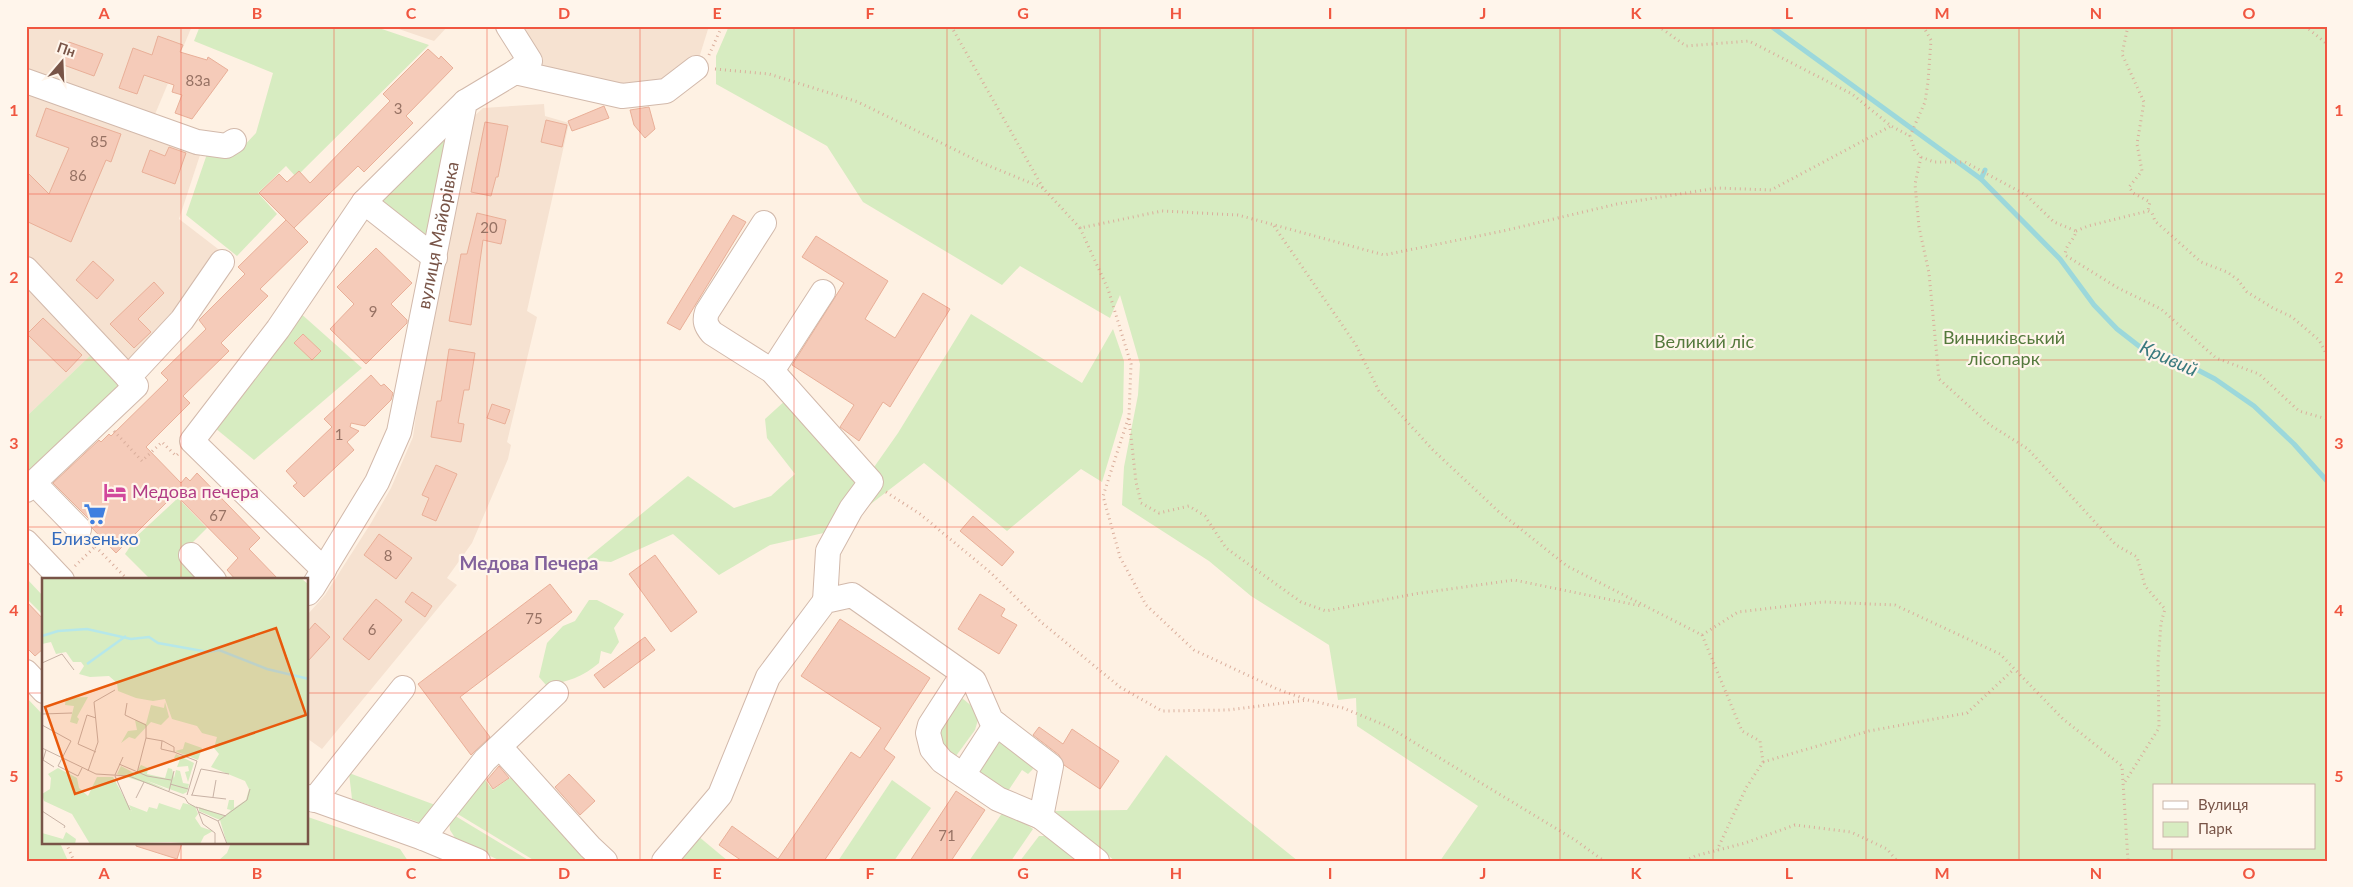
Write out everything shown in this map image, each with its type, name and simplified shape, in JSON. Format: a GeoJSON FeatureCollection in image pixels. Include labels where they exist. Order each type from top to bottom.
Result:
{"type":"FeatureCollection","features":[{"type":"Feature","properties":{"kind":"street"},"geometry":{"type":"LineString","coordinates":[[324,570],[192,441],[278,329],[364,202],[465,102],[530,61],[508,26]]}},
{"type":"Feature","properties":{"kind":"street"},"geometry":{"type":"LineString","coordinates":[[515,72],[622,96],[666,91],[696,68]]}},
{"type":"Feature","properties":{"kind":"street"},"geometry":{"type":"LineString","coordinates":[[26,80],[197,142],[226,146],[234,141]]}},
{"type":"Feature","properties":{"kind":"street","name":"вулиця Майорівка"},"geometry":{"type":"LineString","coordinates":[[309,592],[377,482],[399,432],[465,102]]}},
{"type":"Feature","properties":{"kind":"street"},"geometry":{"type":"LineString","coordinates":[[364,202],[435,258]]}},
{"type":"Feature","properties":{"kind":"street"},"geometry":{"type":"LineString","coordinates":[[664,861],[720,795],[768,677],[825,601],[828,551],[851,508],[871,482],[772,371],[712,333],[707,327],[705,319],[707,312],[764,223]]}},
{"type":"Feature","properties":{"kind":"street"},"geometry":{"type":"LineString","coordinates":[[79,529],[30,486],[102,418],[182,320],[222,262]]}},
{"type":"Feature","properties":{"kind":"street"},"geometry":{"type":"LineString","coordinates":[[26,269],[132,382]]}},
{"type":"Feature","properties":{"kind":"street"},"geometry":{"type":"LineString","coordinates":[[772,371],[824,292]]}},
{"type":"Feature","properties":{"kind":"street"},"geometry":{"type":"LineString","coordinates":[[26,542],[68,574]]}},
{"type":"Feature","properties":{"kind":"street"},"geometry":{"type":"LineString","coordinates":[[191,555],[212,578]]}},
{"type":"Feature","properties":{"kind":"street"},"geometry":{"type":"LineString","coordinates":[[825,601],[852,595],[974,681],[991,720],[1051,766],[1041,817]]}},
{"type":"Feature","properties":{"kind":"street"},"geometry":{"type":"LineString","coordinates":[[26,672],[42,689]]}},
{"type":"Feature","properties":{"kind":"street"},"geometry":{"type":"LineString","coordinates":[[963,674],[933,718],[928,733],[932,749],[936,755],[998,799],[1041,817],[1096,861]]}},
{"type":"Feature","properties":{"kind":"street"},"geometry":{"type":"LineString","coordinates":[[403,688],[311,799],[428,846],[478,861]]}},
{"type":"Feature","properties":{"kind":"street"},"geometry":{"type":"LineString","coordinates":[[428,846],[485,760],[556,693]]}},
{"type":"Feature","properties":{"kind":"street"},"geometry":{"type":"LineString","coordinates":[[963,775],[996,724]]}},
{"type":"Feature","properties":{"kind":"street"},"geometry":{"type":"LineString","coordinates":[[500,747],[590,847],[606,861]]}},
{"type":"Feature","properties":{"kind":"path"},"geometry":{"type":"LineString","coordinates":[[696,68],[710,55],[722,26]]}},
{"type":"Feature","properties":{"kind":"path"},"geometry":{"type":"LineString","coordinates":[[951,26],[1043,188],[1080,228],[1108,290],[1131,364],[1129,416],[1136,482],[1141,503],[1159,513],[1189,506],[1205,516],[1226,548],[1301,602],[1326,610],[1414,594],[1514,580],[1645,607]]}},
{"type":"Feature","properties":{"kind":"path"},"geometry":{"type":"LineString","coordinates":[[1658,26],[1686,46],[1749,41],[1852,94],[1891,126],[1910,136],[1915,150],[1921,157],[1934,162],[1965,162],[2026,195],[2054,222],[2076,231],[2088,226],[2148,211]]}},
{"type":"Feature","properties":{"kind":"path"},"geometry":{"type":"LineString","coordinates":[[1910,136],[1925,102],[1928,82],[1931,40],[1923,26]]}},
{"type":"Feature","properties":{"kind":"path"},"geometry":{"type":"LineString","coordinates":[[2128,26],[2122,54],[2144,102],[2136,144],[2142,171],[2129,187],[2133,193],[2150,202],[2148,211]]}},
{"type":"Feature","properties":{"kind":"path"},"geometry":{"type":"LineString","coordinates":[[2305,26],[2327,44]]}},
{"type":"Feature","properties":{"kind":"path"},"geometry":{"type":"LineString","coordinates":[[696,68],[769,74],[858,102],[982,163],[1043,188]]}},
{"type":"Feature","properties":{"kind":"path"},"geometry":{"type":"LineString","coordinates":[[1080,228],[1162,210],[1238,216],[1384,255],[1503,232],[1617,204],[1717,188],[1771,190],[1891,126]]}},
{"type":"Feature","properties":{"kind":"path"},"geometry":{"type":"LineString","coordinates":[[1921,157],[1915,184],[1919,227],[1929,273],[1939,379],[1990,425],[2028,449],[2116,545],[2137,557],[2145,586],[2164,609],[2158,662],[2159,728],[2123,785]]}},
{"type":"Feature","properties":{"kind":"path"},"geometry":{"type":"LineString","coordinates":[[2148,211],[2152,214],[2155,221],[2201,262],[2228,272],[2238,280],[2247,292],[2273,308],[2292,316],[2320,340],[2327,355]]}},
{"type":"Feature","properties":{"kind":"path"},"geometry":{"type":"LineString","coordinates":[[1274,225],[1356,345],[1379,391],[1433,450],[1498,511],[1567,566],[1702,635],[1742,732],[1760,741],[1763,762]]}},
{"type":"Feature","properties":{"kind":"path"},"geometry":{"type":"LineString","coordinates":[[2076,231],[2075,236],[2066,247],[2066,255],[2118,288],[2161,308],[2216,358],[2259,374],[2299,411],[2327,419]]}},
{"type":"Feature","properties":{"kind":"path"},"geometry":{"type":"LineString","coordinates":[[1129,416],[1103,496],[1120,557],[1146,605],[1194,650],[1276,689],[1308,700],[1343,708],[1387,726],[1576,840],[1604,861]]}},
{"type":"Feature","properties":{"kind":"path"},"geometry":{"type":"LineString","coordinates":[[102,418],[142,461],[162,442],[176,456],[192,441]]}},
{"type":"Feature","properties":{"kind":"path"},"geometry":{"type":"LineString","coordinates":[[871,482],[920,514],[991,572],[1041,622],[1120,686],[1162,711],[1228,710],[1308,700]]}},
{"type":"Feature","properties":{"kind":"path"},"geometry":{"type":"LineString","coordinates":[[79,529],[126,578]]}},
{"type":"Feature","properties":{"kind":"path"},"geometry":{"type":"LineString","coordinates":[[68,574],[103,539]]}},
{"type":"Feature","properties":{"kind":"path"},"geometry":{"type":"LineString","coordinates":[[1702,635],[1738,612],[1823,602],[1895,605],[2000,654],[2063,719],[2122,766],[2128,861]]}},
{"type":"Feature","properties":{"kind":"path"},"geometry":{"type":"LineString","coordinates":[[1717,850],[1746,788],[1763,762],[1869,731],[1967,713],[2014,668]]}},
{"type":"Feature","properties":{"kind":"path"},"geometry":{"type":"LineString","coordinates":[[1685,861],[1795,825],[1851,832],[1887,849],[1897,861]]}},
{"type":"Feature","properties":{"kind":"path"},"geometry":{"type":"LineString","coordinates":[[66,844],[74,861]]}},
{"type":"Feature","properties":{"kind":"shaded area"},"geometry":{"type":"Polygon","coordinates":[[[26,26],[192,26],[153,119],[26,77],[26,26]]]}},
{"type":"Feature","properties":{"kind":"shaded area"},"geometry":{"type":"Polygon","coordinates":[[[390,26],[448,26],[434,41],[390,26]]]}},
{"type":"Feature","properties":{"kind":"shaded area"},"geometry":{"type":"Polygon","coordinates":[[[511,26],[709,26],[699,58],[666,90],[518,72],[511,26]]]}},
{"type":"Feature","properties":{"kind":"shaded area"},"geometry":{"type":"Polygon","coordinates":[[[26,86],[201,152],[179,219],[235,262],[183,334],[141,374],[26,254],[26,86]]]}},
{"type":"Feature","properties":{"kind":"shaded area"},"geometry":{"type":"Polygon","coordinates":[[[544,104],[545,116],[569,123],[527,311],[537,317],[507,442],[511,445],[508,459],[472,543],[447,578],[457,585],[322,749],[309,740],[309,613],[325,595],[371,523],[391,488],[413,437],[420,385],[440,290],[471,119],[483,108],[544,104]]]}},
{"type":"Feature","properties":{"kind":"shaded area"},"geometry":{"type":"Polygon","coordinates":[[[26,283],[93,353],[26,417],[26,283]]]}},
{"type":"Feature","properties":{"kind":"green space"},"geometry":{"type":"Polygon","coordinates":[[[200,26],[373,26],[429,45],[296,177],[286,166],[258,193],[277,214],[237,256],[186,215],[207,154],[236,154],[256,133],[273,73],[194,41],[200,26]]]}},
{"type":"Feature","properties":{"kind":"green space","name":"Великий ліс"},"geometry":{"type":"Polygon","coordinates":[[[729,26],[2327,26],[2327,861],[1440,861],[1478,806],[1357,726],[1356,698],[1338,700],[1329,645],[1251,596],[1209,561],[1122,505],[1124,467],[1138,395],[1140,364],[1120,295],[1110,318],[1020,266],[1002,285],[863,202],[827,146],[716,84],[716,56],[729,26]]]}},
{"type":"Feature","properties":{"kind":"green space"},"geometry":{"type":"Polygon","coordinates":[[[439,137],[449,146],[431,235],[421,238],[382,201],[439,137]]]}},
{"type":"Feature","properties":{"kind":"green space"},"geometry":{"type":"Polygon","coordinates":[[[299,312],[362,368],[254,460],[215,428],[299,312]]]}},
{"type":"Feature","properties":{"kind":"green space"},"geometry":{"type":"Polygon","coordinates":[[[971,314],[1082,383],[1113,329],[1124,361],[1123,412],[1102,482],[1081,469],[1007,531],[924,463],[837,530],[770,545],[719,575],[673,534],[611,562],[585,560],[688,476],[734,508],[771,496],[795,474],[767,438],[765,419],[787,399],[872,470],[898,433],[971,314]]]}},
{"type":"Feature","properties":{"kind":"green space"},"geometry":{"type":"Polygon","coordinates":[[[93,353],[125,385],[26,479],[26,417],[93,353]]]}},
{"type":"Feature","properties":{"kind":"green space"},"geometry":{"type":"Polygon","coordinates":[[[178,498],[207,528],[182,553],[205,578],[149,578],[125,554],[138,535],[178,498]]]}},
{"type":"Feature","properties":{"kind":"green space"},"geometry":{"type":"Polygon","coordinates":[[[26,578],[42,595],[42,614],[26,598],[26,578]]]}},
{"type":"Feature","properties":{"kind":"green space"},"geometry":{"type":"Polygon","coordinates":[[[589,600],[597,600],[624,614],[614,628],[619,642],[611,654],[601,651],[599,663],[587,672],[568,681],[546,685],[539,677],[547,643],[563,626],[575,621],[589,600]]]}},
{"type":"Feature","properties":{"kind":"green space"},"geometry":{"type":"Polygon","coordinates":[[[956,693],[980,713],[975,730],[953,760],[941,758],[936,703],[956,693]]]}},
{"type":"Feature","properties":{"kind":"green space"},"geometry":{"type":"Polygon","coordinates":[[[26,697],[42,714],[42,844],[60,844],[68,861],[26,861],[26,697]]]}},
{"type":"Feature","properties":{"kind":"green space"},"geometry":{"type":"Polygon","coordinates":[[[994,728],[1030,761],[1033,769],[1028,774],[1022,770],[1008,791],[966,772],[994,728]]]}},
{"type":"Feature","properties":{"kind":"green space"},"geometry":{"type":"Polygon","coordinates":[[[1166,755],[1298,861],[1115,861],[1054,811],[1127,810],[1166,755]]]}},
{"type":"Feature","properties":{"kind":"green space"},"geometry":{"type":"Polygon","coordinates":[[[349,773],[438,806],[421,823],[352,799],[349,773]]]}},
{"type":"Feature","properties":{"kind":"green space"},"geometry":{"type":"Polygon","coordinates":[[[514,775],[594,861],[535,861],[456,813],[482,776],[493,790],[514,775]]]}},
{"type":"Feature","properties":{"kind":"green space"},"geometry":{"type":"Polygon","coordinates":[[[892,780],[931,808],[894,861],[838,861],[892,780]]]}},
{"type":"Feature","properties":{"kind":"green space"},"geometry":{"type":"Polygon","coordinates":[[[1005,809],[1033,829],[1011,861],[969,861],[1005,809]]]}},
{"type":"Feature","properties":{"kind":"green space"},"geometry":{"type":"Polygon","coordinates":[[[452,814],[530,861],[501,861],[457,841],[450,830],[449,820],[452,814]]]}},
{"type":"Feature","properties":{"kind":"green space"},"geometry":{"type":"Polygon","coordinates":[[[309,817],[400,849],[408,861],[218,861],[227,853],[231,844],[309,844],[309,817]]]}},
{"type":"Feature","properties":{"kind":"green space"},"geometry":{"type":"Polygon","coordinates":[[[692,831],[728,861],[667,861],[692,831]]]}},
{"type":"Feature","properties":{"kind":"green space"},"geometry":{"type":"Polygon","coordinates":[[[1039,836],[1049,836],[1085,861],[1020,861],[1039,836]]]}},
{"type":"Feature","properties":{"kind":"building"},"geometry":{"type":"Polygon","coordinates":[[[158,36],[183,45],[180,52],[207,60],[208,57],[228,70],[192,119],[175,113],[182,95],[172,92],[174,85],[144,75],[137,94],[119,88],[133,48],[152,55],[158,36]]]}},
{"type":"Feature","properties":{"kind":"building"},"geometry":{"type":"Polygon","coordinates":[[[69,42],[103,54],[94,76],[61,64],[69,42]]]}},
{"type":"Feature","properties":{"kind":"building"},"geometry":{"type":"Polygon","coordinates":[[[428,49],[439,59],[441,56],[453,68],[406,116],[413,123],[364,172],[358,166],[294,228],[259,193],[279,174],[287,182],[299,171],[310,183],[390,101],[383,94],[428,49]]]}},
{"type":"Feature","properties":{"kind":"building"},"geometry":{"type":"Polygon","coordinates":[[[604,106],[609,118],[572,131],[568,121],[604,106]]]}},
{"type":"Feature","properties":{"kind":"building"},"geometry":{"type":"Polygon","coordinates":[[[649,107],[655,129],[645,138],[634,125],[630,110],[649,107]]]}},
{"type":"Feature","properties":{"kind":"building"},"geometry":{"type":"Polygon","coordinates":[[[46,108],[121,134],[111,162],[106,160],[71,242],[26,221],[26,171],[49,194],[69,148],[36,136],[46,108]]]}},
{"type":"Feature","properties":{"kind":"building"},"geometry":{"type":"Polygon","coordinates":[[[546,120],[567,125],[562,147],[541,142],[546,120]]]}},
{"type":"Feature","properties":{"kind":"building"},"geometry":{"type":"Polygon","coordinates":[[[485,122],[508,126],[498,177],[496,177],[491,196],[471,192],[485,122]]]}},
{"type":"Feature","properties":{"kind":"building"},"geometry":{"type":"Polygon","coordinates":[[[169,147],[186,153],[175,184],[142,172],[150,150],[165,156],[169,147]]]}},
{"type":"Feature","properties":{"kind":"building"},"geometry":{"type":"Polygon","coordinates":[[[477,213],[506,220],[501,244],[483,240],[471,325],[449,321],[461,254],[467,254],[477,213]]]}},
{"type":"Feature","properties":{"kind":"building"},"geometry":{"type":"Polygon","coordinates":[[[733,215],[746,222],[680,330],[667,323],[733,215]]]}},
{"type":"Feature","properties":{"kind":"building"},"geometry":{"type":"Polygon","coordinates":[[[286,220],[308,242],[260,289],[268,296],[221,343],[229,351],[183,396],[190,403],[146,447],[181,483],[186,477],[190,481],[197,473],[260,538],[249,549],[277,578],[234,578],[227,570],[238,558],[175,494],[116,553],[92,528],[89,519],[53,483],[99,440],[101,442],[109,434],[111,436],[168,380],[161,373],[206,329],[199,320],[245,274],[238,267],[286,220]]]}},
{"type":"Feature","properties":{"kind":"building"},"geometry":{"type":"Polygon","coordinates":[[[816,236],[888,281],[865,319],[895,338],[923,293],[950,309],[890,407],[883,402],[859,441],[840,427],[854,405],[792,365],[844,283],[802,257],[816,236]]]}},
{"type":"Feature","properties":{"kind":"building"},"geometry":{"type":"Polygon","coordinates":[[[376,248],[412,283],[391,304],[407,320],[407,323],[366,364],[330,329],[354,304],[337,287],[376,248]]]}},
{"type":"Feature","properties":{"kind":"building"},"geometry":{"type":"Polygon","coordinates":[[[93,261],[114,280],[97,299],[76,280],[93,261]]]}},
{"type":"Feature","properties":{"kind":"building"},"geometry":{"type":"Polygon","coordinates":[[[154,282],[164,293],[138,319],[151,332],[134,348],[110,324],[154,282]]]}},
{"type":"Feature","properties":{"kind":"building"},"geometry":{"type":"Polygon","coordinates":[[[43,318],[82,355],[66,372],[27,334],[43,318]]]}},
{"type":"Feature","properties":{"kind":"building"},"geometry":{"type":"Polygon","coordinates":[[[303,334],[321,351],[312,360],[294,343],[303,334]]]}},
{"type":"Feature","properties":{"kind":"building"},"geometry":{"type":"Polygon","coordinates":[[[449,349],[475,353],[469,390],[464,390],[458,423],[464,424],[461,442],[431,437],[437,401],[441,401],[449,349]]]}},
{"type":"Feature","properties":{"kind":"building"},"geometry":{"type":"Polygon","coordinates":[[[371,375],[381,386],[384,384],[393,393],[391,400],[365,426],[351,423],[350,427],[359,431],[347,442],[354,450],[304,497],[293,486],[297,483],[286,471],[332,427],[324,419],[371,375]]]}},
{"type":"Feature","properties":{"kind":"building"},"geometry":{"type":"Polygon","coordinates":[[[492,404],[510,410],[505,424],[487,418],[492,404]]]}},
{"type":"Feature","properties":{"kind":"building"},"geometry":{"type":"Polygon","coordinates":[[[436,465],[457,474],[436,521],[422,515],[429,498],[422,495],[436,465]]]}},
{"type":"Feature","properties":{"kind":"building"},"geometry":{"type":"Polygon","coordinates":[[[973,516],[1014,552],[1002,566],[960,531],[973,516]]]}},
{"type":"Feature","properties":{"kind":"building"},"geometry":{"type":"Polygon","coordinates":[[[379,534],[412,558],[396,579],[364,555],[379,534]]]}},
{"type":"Feature","properties":{"kind":"building"},"geometry":{"type":"Polygon","coordinates":[[[655,555],[697,612],[671,632],[629,574],[655,555]]]}},
{"type":"Feature","properties":{"kind":"building"},"geometry":{"type":"Polygon","coordinates":[[[550,584],[572,612],[460,697],[490,737],[471,755],[418,684],[550,584]]]}},
{"type":"Feature","properties":{"kind":"building"},"geometry":{"type":"Polygon","coordinates":[[[412,592],[432,606],[425,617],[405,602],[412,592]]]}},
{"type":"Feature","properties":{"kind":"building"},"geometry":{"type":"Polygon","coordinates":[[[980,594],[1005,609],[1001,616],[1017,625],[999,654],[958,629],[980,594]]]}},
{"type":"Feature","properties":{"kind":"building"},"geometry":{"type":"Polygon","coordinates":[[[376,599],[402,620],[369,660],[343,639],[376,599]]]}},
{"type":"Feature","properties":{"kind":"building"},"geometry":{"type":"Polygon","coordinates":[[[26,601],[42,618],[42,650],[35,656],[26,647],[26,601]]]}},
{"type":"Feature","properties":{"kind":"building"},"geometry":{"type":"Polygon","coordinates":[[[840,619],[930,678],[884,749],[895,757],[824,861],[742,861],[719,845],[732,826],[778,859],[851,752],[860,758],[881,728],[801,676],[840,619]]]}},
{"type":"Feature","properties":{"kind":"building"},"geometry":{"type":"Polygon","coordinates":[[[315,623],[330,637],[309,660],[309,630],[315,623]]]}},
{"type":"Feature","properties":{"kind":"building"},"geometry":{"type":"Polygon","coordinates":[[[645,637],[655,650],[604,688],[594,675],[645,637]]]}},
{"type":"Feature","properties":{"kind":"building"},"geometry":{"type":"Polygon","coordinates":[[[1039,727],[1063,744],[1072,729],[1119,761],[1100,789],[1064,765],[1059,755],[1033,735],[1039,727]]]}},
{"type":"Feature","properties":{"kind":"building"},"geometry":{"type":"Polygon","coordinates":[[[499,766],[509,778],[493,789],[487,780],[499,766]]]}},
{"type":"Feature","properties":{"kind":"building"},"geometry":{"type":"Polygon","coordinates":[[[569,774],[595,801],[580,815],[555,787],[569,774]]]}},
{"type":"Feature","properties":{"kind":"building"},"geometry":{"type":"Polygon","coordinates":[[[956,791],[985,810],[951,861],[910,861],[956,791]]]}},
{"type":"Feature","properties":{"kind":"building"},"geometry":{"type":"Polygon","coordinates":[[[136,844],[182,844],[177,859],[136,846],[136,844]]]}},
{"type":"Feature","properties":{"kind":"waterway","name":"Кривий"},"geometry":{"type":"LineString","coordinates":[[1771,26],[1981,179],[2060,259],[2094,305],[2117,329],[2144,350],[2171,356],[2215,379],[2254,406],[2294,444],[2327,481]]}},
{"type":"Feature","properties":{"kind":"waterway"},"geometry":{"type":"LineString","coordinates":[[1981,179],[1985,170]]}},
{"type":"Feature","properties":{"kind":"place","name":"Медова печера"},"geometry":{"type":"Point","coordinates":[115,492]}},
{"type":"Feature","properties":{"kind":"place","name":"Близенько"},"geometry":{"type":"Point","coordinates":[95,514]}},
{"type":"Feature","properties":{"kind":"district","name":"Медова Печера"},"geometry":{"type":"Point","coordinates":[529,563]}},
{"type":"Feature","properties":{"kind":"park label","name":"Винниківський лісопарк"},"geometry":{"type":"Point","coordinates":[2004,348]}}]}
